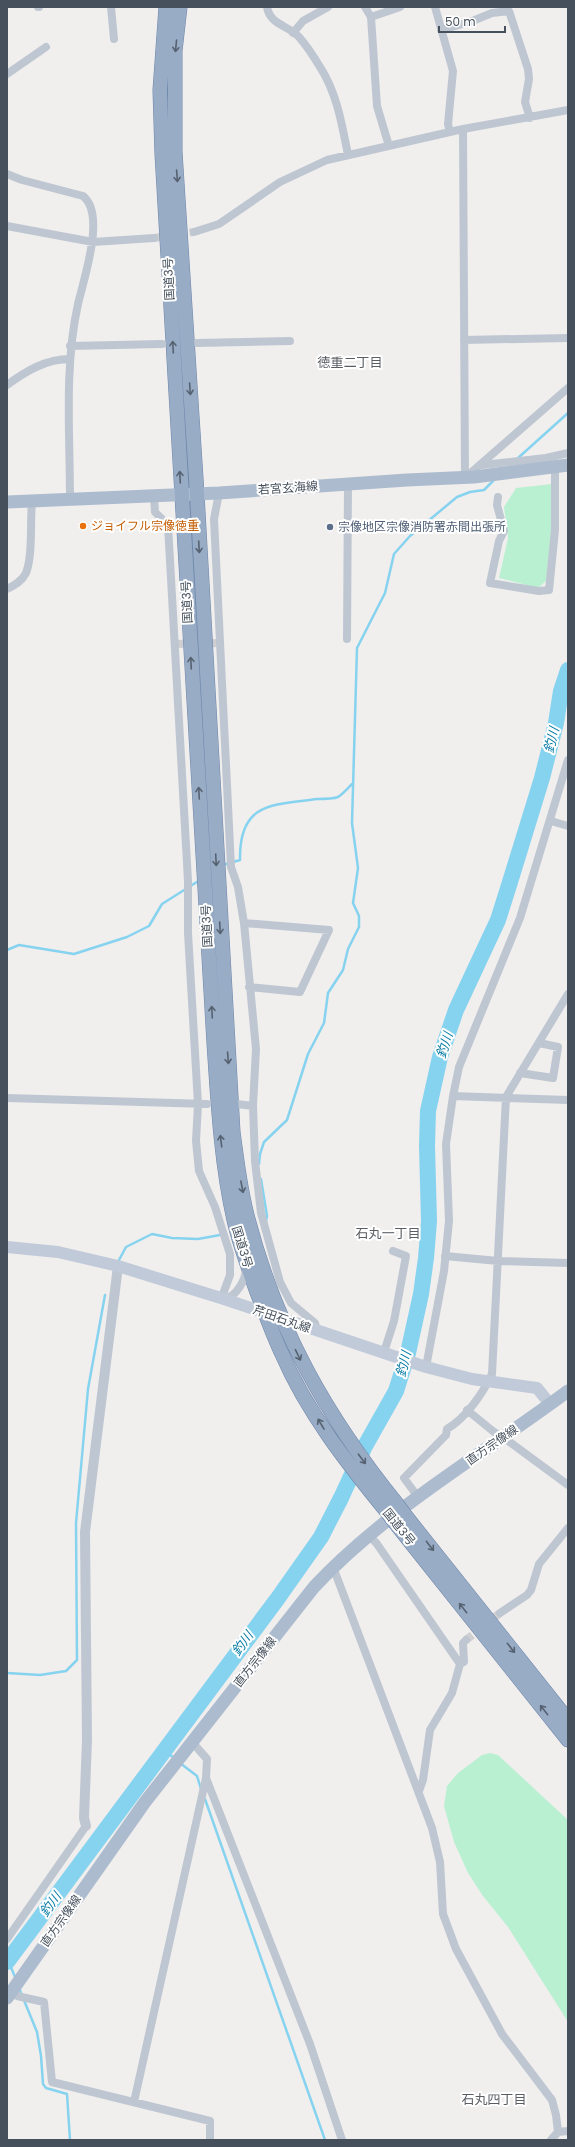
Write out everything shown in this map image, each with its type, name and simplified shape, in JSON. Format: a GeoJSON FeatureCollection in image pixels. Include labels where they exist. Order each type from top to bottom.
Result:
{"type":"FeatureCollection","features":[{"type":"Feature","properties":{"kind":"highway","name":"国道3号"},"geometry":{"type":"LineString","coordinates":[[166,7],[161,59],[161,120],[181,495],[208,831]]}},
{"type":"Feature","properties":{"kind":"highway","name":"国道3号"},"geometry":{"type":"LineString","coordinates":[[180,7],[175,51],[175,152],[197,494],[220,1136],[234,1221],[245,1260],[282,1355],[324,1430],[367,1488],[396,1514],[568,1720]]}},
{"type":"Feature","properties":{"kind":"highway","name":"国道3号"},"geometry":{"type":"LineString","coordinates":[[211,889],[233,1132],[239,1176],[248,1219],[282,1320],[300,1359],[324,1402],[350,1443],[373,1475],[396,1514],[568,1740]]}},
{"type":"Feature","properties":{"kind":"main road","name":"若宮玄海線"},"geometry":{"type":"LineString","coordinates":[[7,502],[181,495],[469,478],[527,472],[562,466]]}},
{"type":"Feature","properties":{"kind":"main road","name":"芹田石丸線"},"geometry":{"type":"LineString","coordinates":[[7,1247],[58,1252],[118,1266],[224,1299],[282,1320],[424,1366],[488,1381],[537,1388],[550,1404]]}},
{"type":"Feature","properties":{"kind":"main road","name":"直方宗像線"},"geometry":{"type":"LineString","coordinates":[[9,1990],[145,1802],[296,1608],[333,1567],[369,1535],[418,1497],[567,1393]]}},
{"type":"Feature","properties":{"kind":"street"},"geometry":{"type":"LineString","coordinates":[[111,7],[114,39]]}},
{"type":"Feature","properties":{"kind":"street"},"geometry":{"type":"LineString","coordinates":[[267,7],[268,15],[298,36],[325,76],[336,103],[348,155]]}},
{"type":"Feature","properties":{"kind":"street"},"geometry":{"type":"LineString","coordinates":[[293,33],[304,22],[328,7]]}},
{"type":"Feature","properties":{"kind":"street"},"geometry":{"type":"LineString","coordinates":[[365,7],[370,17],[377,106],[389,146]]}},
{"type":"Feature","properties":{"kind":"street"},"geometry":{"type":"LineString","coordinates":[[370,17],[400,7]]}},
{"type":"Feature","properties":{"kind":"street"},"geometry":{"type":"LineString","coordinates":[[435,7],[453,71],[448,124],[450,132]]}},
{"type":"Feature","properties":{"kind":"street"},"geometry":{"type":"LineString","coordinates":[[441,30],[470,22],[492,13],[509,10],[528,69],[529,78],[525,102],[530,118]]}},
{"type":"Feature","properties":{"kind":"street"},"geometry":{"type":"LineString","coordinates":[[7,74],[46,47]]}},
{"type":"Feature","properties":{"kind":"street"},"geometry":{"type":"LineString","coordinates":[[194,232],[219,224],[280,182],[327,160],[463,129],[568,110]]}},
{"type":"Feature","properties":{"kind":"street"},"geometry":{"type":"LineString","coordinates":[[463,129],[464,340],[469,478]]}},
{"type":"Feature","properties":{"kind":"street"},"geometry":{"type":"LineString","coordinates":[[7,174],[22,180],[83,196],[89,201],[92,209],[93,242],[70,346],[70,499]]}},
{"type":"Feature","properties":{"kind":"street"},"geometry":{"type":"LineString","coordinates":[[7,226],[93,242],[154,238]]}},
{"type":"Feature","properties":{"kind":"street"},"geometry":{"type":"LineString","coordinates":[[464,340],[568,338]]}},
{"type":"Feature","properties":{"kind":"street"},"geometry":{"type":"LineString","coordinates":[[197,344],[290,341]]}},
{"type":"Feature","properties":{"kind":"street"},"geometry":{"type":"LineString","coordinates":[[70,346],[162,344]]}},
{"type":"Feature","properties":{"kind":"street"},"geometry":{"type":"LineString","coordinates":[[7,385],[23,373],[38,365],[61,359],[70,359]]}},
{"type":"Feature","properties":{"kind":"street"},"geometry":{"type":"LineString","coordinates":[[469,478],[481,465],[568,388]]}},
{"type":"Feature","properties":{"kind":"street"},"geometry":{"type":"LineString","coordinates":[[481,465],[568,453]]}},
{"type":"Feature","properties":{"kind":"street"},"geometry":{"type":"LineString","coordinates":[[498,497],[497,505],[504,531],[499,541],[490,583],[539,591],[549,590],[562,466]]}},
{"type":"Feature","properties":{"kind":"street"},"geometry":{"type":"LineString","coordinates":[[347,639],[348,484]]}},
{"type":"Feature","properties":{"kind":"street"},"geometry":{"type":"LineString","coordinates":[[218,493],[214,519],[231,867],[238,887],[244,923],[256,1048],[253,1106],[255,1161],[261,1214],[280,1282],[291,1303],[301,1313],[315,1322],[317,1331]]}},
{"type":"Feature","properties":{"kind":"street"},"geometry":{"type":"LineString","coordinates":[[154,496],[155,512],[168,525],[188,881],[188,933],[198,1104],[196,1142],[199,1171],[215,1207],[230,1254],[230,1276],[224,1294],[224,1299],[229,1298],[238,1289],[244,1278],[245,1260]]}},
{"type":"Feature","properties":{"kind":"street"},"geometry":{"type":"LineString","coordinates":[[7,589],[18,584],[26,573],[29,555],[32,502]]}},
{"type":"Feature","properties":{"kind":"street"},"geometry":{"type":"LineString","coordinates":[[424,1366],[445,1256],[449,1221],[446,1144],[459,1067],[520,918],[551,821],[568,760]]}},
{"type":"Feature","properties":{"kind":"street"},"geometry":{"type":"LineString","coordinates":[[551,821],[568,826]]}},
{"type":"Feature","properties":{"kind":"street"},"geometry":{"type":"LineString","coordinates":[[244,923],[329,930],[300,992],[249,987]]}},
{"type":"Feature","properties":{"kind":"street"},"geometry":{"type":"LineString","coordinates":[[418,1497],[404,1478],[446,1435],[447,1429],[456,1424],[492,1374],[506,1097],[568,994]]}},
{"type":"Feature","properties":{"kind":"street"},"geometry":{"type":"LineString","coordinates":[[520,1073],[553,1078],[558,1047],[539,1043]]}},
{"type":"Feature","properties":{"kind":"street"},"geometry":{"type":"LineString","coordinates":[[453,1096],[568,1100]]}},
{"type":"Feature","properties":{"kind":"street"},"geometry":{"type":"LineString","coordinates":[[7,1098],[207,1104]]}},
{"type":"Feature","properties":{"kind":"street"},"geometry":{"type":"LineString","coordinates":[[237,1104],[253,1106]]}},
{"type":"Feature","properties":{"kind":"street"},"geometry":{"type":"LineString","coordinates":[[384,1352],[394,1320],[406,1256],[393,1251]]}},
{"type":"Feature","properties":{"kind":"street"},"geometry":{"type":"LineString","coordinates":[[445,1256],[498,1261],[568,1264]]}},
{"type":"Feature","properties":{"kind":"street"},"geometry":{"type":"LineString","coordinates":[[7,1939],[86,1826],[84,1818],[87,1740],[85,1532],[118,1266]]}},
{"type":"Feature","properties":{"kind":"street"},"geometry":{"type":"LineString","coordinates":[[467,1410],[494,1432],[568,1485]]}},
{"type":"Feature","properties":{"kind":"street"},"geometry":{"type":"LineString","coordinates":[[500,1613],[531,1590],[539,1564],[568,1528]]}},
{"type":"Feature","properties":{"kind":"street"},"geometry":{"type":"LineString","coordinates":[[369,1535],[377,1544],[460,1664]]}},
{"type":"Feature","properties":{"kind":"street"},"geometry":{"type":"LineString","coordinates":[[333,1567],[432,1828],[440,1862],[443,1914],[456,1949],[502,2034],[552,2100],[558,2132]]}},
{"type":"Feature","properties":{"kind":"street"},"geometry":{"type":"LineString","coordinates":[[419,1791],[423,1780],[430,1730],[452,1693],[460,1664],[464,1662],[463,1643],[466,1640]]}},
{"type":"Feature","properties":{"kind":"street"},"geometry":{"type":"LineString","coordinates":[[134,2102],[206,1778],[208,1759],[192,1742]]}},
{"type":"Feature","properties":{"kind":"street"},"geometry":{"type":"LineString","coordinates":[[206,1778],[310,2044],[342,2140]]}},
{"type":"Feature","properties":{"kind":"street"},"geometry":{"type":"LineString","coordinates":[[9,1990],[17,1996],[44,2002],[52,2082],[210,2121],[210,2140]]}},
{"type":"Feature","properties":{"kind":"street"},"geometry":{"type":"LineString","coordinates":[[551,2140],[558,2132],[568,2131]]}},
{"type":"Feature","properties":{"kind":"green space"},"geometry":{"type":"Polygon","coordinates":[[[552,484],[552,526],[546,581],[538,588],[499,578],[508,538],[504,507],[516,488],[552,484]]]}},
{"type":"Feature","properties":{"kind":"green space"},"geometry":{"type":"Polygon","coordinates":[[[490,1753],[498,1755],[568,1820],[568,2022],[508,1927],[483,1896],[468,1873],[454,1842],[444,1806],[447,1786],[458,1773],[482,1755],[490,1753]]]}},
{"type":"Feature","properties":{"kind":"waterway"},"geometry":{"type":"LineString","coordinates":[[518,458],[568,413]]}},
{"type":"Feature","properties":{"kind":"waterway"},"geometry":{"type":"LineString","coordinates":[[259,1164],[260,1154],[264,1142],[287,1120],[308,1054],[324,1023],[328,993],[343,970],[348,949],[359,927],[359,916],[353,903],[358,868],[352,823],[357,648],[385,593],[394,554],[410,536],[457,497],[470,492],[484,490],[495,479]]}},
{"type":"Feature","properties":{"kind":"waterway","name":"釣川"},"geometry":{"type":"LineString","coordinates":[[7,1962],[278,1598],[321,1537],[365,1446],[396,1391],[408,1353],[421,1294],[426,1258],[429,1221],[427,1146],[428,1111],[440,1057],[456,1010],[498,920],[542,778],[556,723],[561,691],[568,670]]}},
{"type":"Feature","properties":{"kind":"waterway"},"geometry":{"type":"LineString","coordinates":[[223,865],[240,860],[241,841],[245,827],[252,817],[261,810],[286,803],[336,798],[352,784]]}},
{"type":"Feature","properties":{"kind":"waterway"},"geometry":{"type":"LineString","coordinates":[[7,950],[19,945],[74,954],[127,937],[149,926],[162,904],[200,880]]}},
{"type":"Feature","properties":{"kind":"waterway"},"geometry":{"type":"LineString","coordinates":[[261,1179],[267,1216],[266,1221]]}},
{"type":"Feature","properties":{"kind":"waterway"},"geometry":{"type":"LineString","coordinates":[[119,1260],[126,1247],[152,1234],[172,1238],[198,1239],[220,1235]]}},
{"type":"Feature","properties":{"kind":"waterway"},"geometry":{"type":"LineString","coordinates":[[7,1673],[40,1675],[66,1671],[77,1660],[76,1523],[88,1389],[105,1295]]}},
{"type":"Feature","properties":{"kind":"waterway"},"geometry":{"type":"LineString","coordinates":[[164,1750],[174,1758]]}},
{"type":"Feature","properties":{"kind":"waterway"},"geometry":{"type":"LineString","coordinates":[[180,1763],[197,1776],[201,1789]]}},
{"type":"Feature","properties":{"kind":"waterway"},"geometry":{"type":"LineString","coordinates":[[205,1799],[325,2140]]}},
{"type":"Feature","properties":{"kind":"waterway"},"geometry":{"type":"LineString","coordinates":[[8,1960],[15,1977]]}},
{"type":"Feature","properties":{"kind":"waterway"},"geometry":{"type":"LineString","coordinates":[[19,1988],[37,2032],[41,2056],[43,2084],[46,2088],[67,2094],[70,2140]]}},
{"type":"Feature","properties":{"kind":"tunnel"},"geometry":{"type":"LineString","coordinates":[[154,238],[194,232]]}},
{"type":"Feature","properties":{"kind":"tunnel"},"geometry":{"type":"LineString","coordinates":[[175,644],[220,643]]}},
{"type":"Feature","properties":{"kind":"tunnel"},"geometry":{"type":"LineString","coordinates":[[466,1640],[500,1613]]}},
{"type":"Feature","properties":{"kind":"place","name":"ジョイフル宗像徳重"},"geometry":{"type":"Point","coordinates":[83,526]}},
{"type":"Feature","properties":{"kind":"place","name":"宗像地区宗像消防署赤間出張所"},"geometry":{"type":"Point","coordinates":[330,527]}},
{"type":"Feature","properties":{"kind":"district","name":"徳重二丁目"},"geometry":{"type":"Point","coordinates":[350,362]}},
{"type":"Feature","properties":{"kind":"district","name":"石丸一丁目"},"geometry":{"type":"Point","coordinates":[388,1233]}},
{"type":"Feature","properties":{"kind":"district","name":"石丸四丁目"},"geometry":{"type":"Point","coordinates":[494,2099]}}]}
